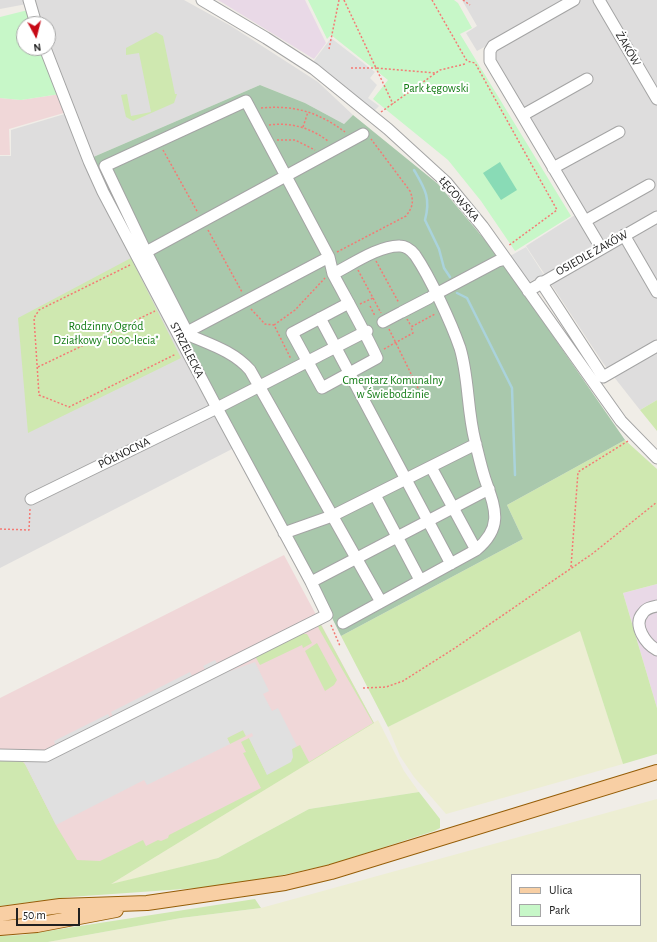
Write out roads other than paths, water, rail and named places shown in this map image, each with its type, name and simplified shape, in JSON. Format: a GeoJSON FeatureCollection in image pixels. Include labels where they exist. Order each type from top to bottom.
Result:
{"type":"FeatureCollection","features":[{"type":"Feature","properties":{"kind":"main road"},"geometry":{"type":"LineString","coordinates":[[0,928],[37,925],[103,914],[147,903],[285,883],[332,872],[657,772]]}},
{"type":"Feature","properties":{"kind":"main road"},"geometry":{"type":"LineString","coordinates":[[0,914],[60,906],[147,903]]}},
{"type":"Feature","properties":{"kind":"street"},"geometry":{"type":"LineString","coordinates":[[29,0],[34,16]]}},
{"type":"Feature","properties":{"kind":"street","name":"ŁĘGOWSKA"},"geometry":{"type":"LineString","coordinates":[[202,0],[298,59],[374,117],[446,182],[465,204],[503,256],[594,385],[634,436],[657,458]]}},
{"type":"Feature","properties":{"kind":"street"},"geometry":{"type":"LineString","coordinates":[[574,0],[493,46],[490,52],[490,61],[601,248]]}},
{"type":"Feature","properties":{"kind":"street","name":"ŻAKÓW"},"geometry":{"type":"LineString","coordinates":[[599,0],[657,98]]}},
{"type":"Feature","properties":{"kind":"street","name":"STRZELECKA"},"geometry":{"type":"LineString","coordinates":[[0,755],[46,756],[326,616],[311,582],[217,408],[142,256],[103,192],[89,161],[48,56]]}},
{"type":"Feature","properties":{"kind":"street"},"geometry":{"type":"LineString","coordinates":[[523,115],[587,79]]}},
{"type":"Feature","properties":{"kind":"street"},"geometry":{"type":"LineString","coordinates":[[353,304],[320,318],[292,333],[322,388],[376,360],[375,354],[353,304],[333,273],[329,257],[246,101],[105,166],[142,256],[187,332],[191,336],[227,351],[244,363],[250,370],[381,602]]}},
{"type":"Feature","properties":{"kind":"street"},"geometry":{"type":"LineString","coordinates":[[553,168],[619,132]]}},
{"type":"Feature","properties":{"kind":"street"},"geometry":{"type":"LineString","coordinates":[[142,256],[203,221],[286,178],[358,137]]}},
{"type":"Feature","properties":{"kind":"street"},"geometry":{"type":"LineString","coordinates":[[585,221],[649,185]]}},
{"type":"Feature","properties":{"kind":"street","name":"OSIEDLE ŻAKÓW"},"geometry":{"type":"LineString","coordinates":[[528,291],[541,282],[657,217]]}},
{"type":"Feature","properties":{"kind":"street"},"geometry":{"type":"LineString","coordinates":[[624,235],[657,292]]}},
{"type":"Feature","properties":{"kind":"street"},"geometry":{"type":"LineString","coordinates":[[333,273],[389,247],[401,246],[409,249],[415,255],[432,296],[443,310],[460,348],[466,382],[469,419],[495,507],[495,518],[490,535],[476,550],[343,623]]}},
{"type":"Feature","properties":{"kind":"street","name":"PÓŁNOCNA"},"geometry":{"type":"LineString","coordinates":[[31,498],[217,408],[307,362],[366,331],[381,321],[402,312],[498,261],[503,256]]}},
{"type":"Feature","properties":{"kind":"street"},"geometry":{"type":"LineString","coordinates":[[187,332],[329,257]]}},
{"type":"Feature","properties":{"kind":"street"},"geometry":{"type":"LineString","coordinates":[[541,282],[603,377],[657,346]]}},
{"type":"Feature","properties":{"kind":"street"},"geometry":{"type":"LineString","coordinates":[[320,318],[451,564]]}},
{"type":"Feature","properties":{"kind":"street"},"geometry":{"type":"LineString","coordinates":[[284,533],[332,516],[476,444]]}},
{"type":"Feature","properties":{"kind":"street"},"geometry":{"type":"LineString","coordinates":[[432,467],[476,550]]}},
{"type":"Feature","properties":{"kind":"street"},"geometry":{"type":"LineString","coordinates":[[311,582],[489,489]]}},
{"type":"Feature","properties":{"kind":"street"},"geometry":{"type":"LineString","coordinates":[[375,495],[420,580]]}},
{"type":"Feature","properties":{"kind":"street"},"geometry":{"type":"LineString","coordinates":[[657,606],[647,609],[640,618],[640,624],[645,641],[657,650]]}},
{"type":"Feature","properties":{"kind":"waterway"},"geometry":{"type":"LineString","coordinates":[[414,170],[426,194],[427,212],[425,220],[439,249],[444,268],[450,277]]}},
{"type":"Feature","properties":{"kind":"waterway"},"geometry":{"type":"LineString","coordinates":[[457,293],[467,298],[512,388],[515,475]]}},
{"type":"Feature","properties":{"kind":"park label","name":"Park Łęgowski"},"geometry":{"type":"Point","coordinates":[436,88]}},
{"type":"Feature","properties":{"kind":"park label","name":"Rodzinny Ogród Działkowy \"1000-lecia\""},"geometry":{"type":"Point","coordinates":[106,333]}},
{"type":"Feature","properties":{"kind":"park label","name":"Cmentarz Komunalny w Świebodzinie"},"geometry":{"type":"Point","coordinates":[393,387]}}]}
